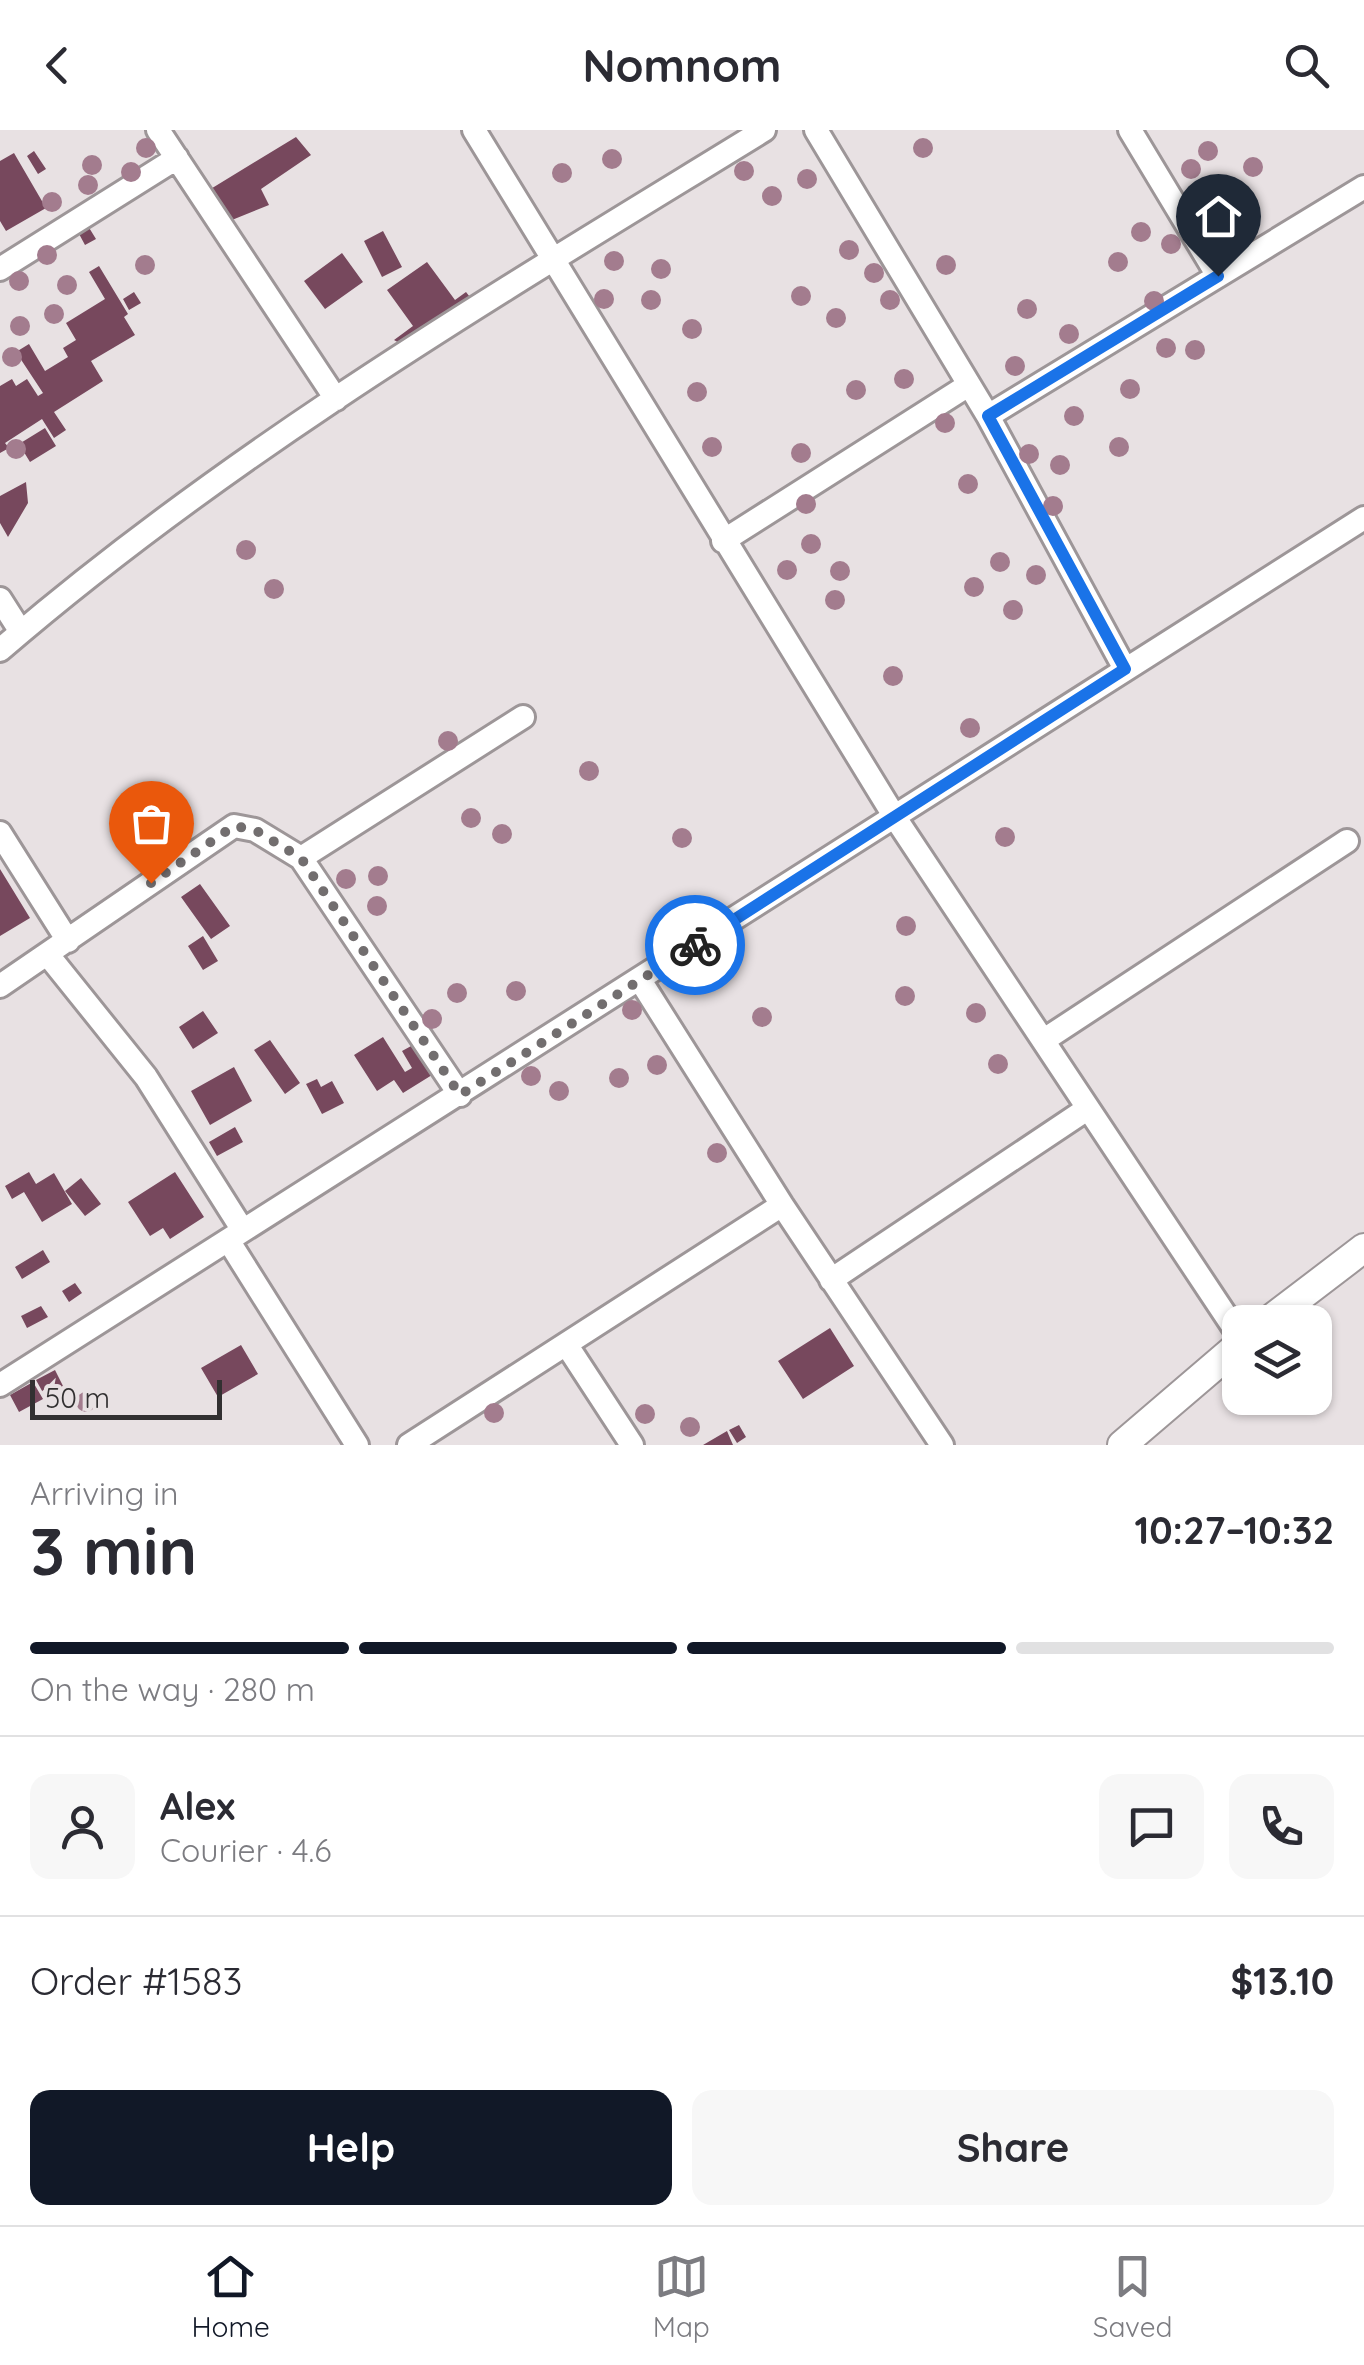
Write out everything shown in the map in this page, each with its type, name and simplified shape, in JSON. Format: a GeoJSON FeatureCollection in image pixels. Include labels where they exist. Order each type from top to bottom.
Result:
{"type":"FeatureCollection","features":[{"type":"Feature","properties":{"kind":"street"},"geometry":{"type":"LineString","coordinates":[[158,130],[336,399]]}},
{"type":"Feature","properties":{"kind":"street"},"geometry":{"type":"LineString","coordinates":[[474,130],[556,258],[896,819],[1222,1313]]}},
{"type":"Feature","properties":{"kind":"street"},"geometry":{"type":"LineString","coordinates":[[0,650],[88,576],[336,399],[764,130]]}},
{"type":"Feature","properties":{"kind":"street"},"geometry":{"type":"LineString","coordinates":[[816,130],[988,416],[1125,669]]}},
{"type":"Feature","properties":{"kind":"street"},"geometry":{"type":"LineString","coordinates":[[1130,130],[1218,276]]}},
{"type":"Feature","properties":{"kind":"street"},"geometry":{"type":"LineString","coordinates":[[0,269],[177,158]]}},
{"type":"Feature","properties":{"kind":"street"},"geometry":{"type":"LineString","coordinates":[[988,416],[1364,188]]}},
{"type":"Feature","properties":{"kind":"street"},"geometry":{"type":"LineString","coordinates":[[724,540],[967,386]]}},
{"type":"Feature","properties":{"kind":"street"},"geometry":{"type":"LineString","coordinates":[[0,1385],[1364,518]]}},
{"type":"Feature","properties":{"kind":"street"},"geometry":{"type":"LineString","coordinates":[[0,599],[21,632]]}},
{"type":"Feature","properties":{"kind":"street"},"geometry":{"type":"LineString","coordinates":[[301,858],[523,718]]}},
{"type":"Feature","properties":{"kind":"street"},"geometry":{"type":"LineString","coordinates":[[0,986],[234,826],[255,830],[301,858],[460,1095]]}},
{"type":"Feature","properties":{"kind":"street"},"geometry":{"type":"LineString","coordinates":[[0,833],[68,941]]}},
{"type":"Feature","properties":{"kind":"street"},"geometry":{"type":"LineString","coordinates":[[1044,1040],[1347,841]]}},
{"type":"Feature","properties":{"kind":"street"},"geometry":{"type":"LineString","coordinates":[[48,956],[146,1078],[357,1445]]}},
{"type":"Feature","properties":{"kind":"street"},"geometry":{"type":"LineString","coordinates":[[640,980],[782,1205],[942,1445]]}},
{"type":"Feature","properties":{"kind":"street"},"geometry":{"type":"LineString","coordinates":[[831,1280],[1087,1109]]}},
{"type":"Feature","properties":{"kind":"street"},"geometry":{"type":"LineString","coordinates":[[409,1445],[782,1205]]}},
{"type":"Feature","properties":{"kind":"street"},"geometry":{"type":"LineString","coordinates":[[1289,1305],[1364,1248]]}},
{"type":"Feature","properties":{"kind":"street"},"geometry":{"type":"LineString","coordinates":[[566,1344],[628,1444]]}},
{"type":"Feature","properties":{"kind":"street"},"geometry":{"type":"LineString","coordinates":[[1122,1445],[1222,1356]]}},
{"type":"Feature","properties":{"kind":"building"},"geometry":{"type":"Polygon","coordinates":[[[296,137],[311,155],[261,189],[269,205],[227,222],[209,190],[296,137]]]}},
{"type":"Feature","properties":{"kind":"building"},"geometry":{"type":"Polygon","coordinates":[[[34,151],[46,169],[38,174],[27,156],[34,151]]]}},
{"type":"Feature","properties":{"kind":"building"},"geometry":{"type":"Polygon","coordinates":[[[14,153],[46,208],[6,231],[0,221],[0,161],[14,153]]]}},
{"type":"Feature","properties":{"kind":"building"},"geometry":{"type":"Polygon","coordinates":[[[88,226],[96,239],[85,245],[78,232],[88,226]]]}},
{"type":"Feature","properties":{"kind":"building"},"geometry":{"type":"Polygon","coordinates":[[[383,231],[402,267],[382,277],[364,241],[383,231]]]}},
{"type":"Feature","properties":{"kind":"building"},"geometry":{"type":"Polygon","coordinates":[[[342,253],[363,282],[325,309],[304,281],[342,253]]]}},
{"type":"Feature","properties":{"kind":"building"},"geometry":{"type":"Polygon","coordinates":[[[427,262],[455,300],[466,292],[473,301],[408,348],[394,340],[413,326],[387,290],[427,262]]]}},
{"type":"Feature","properties":{"kind":"building"},"geometry":{"type":"Polygon","coordinates":[[[99,266],[128,314],[124,317],[135,335],[91,361],[103,381],[54,412],[66,430],[54,438],[42,419],[5,443],[9,448],[0,453],[0,386],[12,379],[16,386],[27,379],[38,396],[43,393],[16,352],[29,344],[45,371],[68,357],[63,348],[76,340],[66,323],[105,299],[89,272],[99,266]]]}},
{"type":"Feature","properties":{"kind":"building"},"geometry":{"type":"Polygon","coordinates":[[[134,292],[141,303],[129,310],[123,299],[134,292]]]}},
{"type":"Feature","properties":{"kind":"building"},"geometry":{"type":"Polygon","coordinates":[[[45,428],[56,446],[30,462],[19,444],[45,428]]]}},
{"type":"Feature","properties":{"kind":"building"},"geometry":{"type":"Polygon","coordinates":[[[26,482],[28,503],[8,537],[0,523],[0,496],[26,482]]]}},
{"type":"Feature","properties":{"kind":"building"},"geometry":{"type":"Polygon","coordinates":[[[0,869],[30,918],[0,936],[0,869]]]}},
{"type":"Feature","properties":{"kind":"building"},"geometry":{"type":"Polygon","coordinates":[[[200,884],[230,926],[211,939],[181,897],[200,884]]]}},
{"type":"Feature","properties":{"kind":"building"},"geometry":{"type":"Polygon","coordinates":[[[203,936],[218,961],[203,970],[188,946],[203,936]]]}},
{"type":"Feature","properties":{"kind":"building"},"geometry":{"type":"Polygon","coordinates":[[[203,1011],[218,1033],[193,1049],[179,1027],[203,1011]]]}},
{"type":"Feature","properties":{"kind":"building"},"geometry":{"type":"Polygon","coordinates":[[[383,1037],[405,1072],[412,1068],[402,1051],[413,1045],[432,1075],[403,1093],[394,1080],[377,1091],[354,1055],[383,1037]]]}},
{"type":"Feature","properties":{"kind":"building"},"geometry":{"type":"Polygon","coordinates":[[[270,1040],[300,1083],[285,1094],[254,1050],[270,1040]]]}},
{"type":"Feature","properties":{"kind":"building"},"geometry":{"type":"Polygon","coordinates":[[[234,1067],[252,1101],[210,1125],[191,1091],[234,1067]]]}},
{"type":"Feature","properties":{"kind":"building"},"geometry":{"type":"Polygon","coordinates":[[[317,1079],[321,1087],[332,1081],[344,1103],[322,1114],[306,1084],[317,1079]]]}},
{"type":"Feature","properties":{"kind":"building"},"geometry":{"type":"Polygon","coordinates":[[[235,1127],[243,1142],[217,1156],[209,1142],[235,1127]]]}},
{"type":"Feature","properties":{"kind":"building"},"geometry":{"type":"Polygon","coordinates":[[[29,1172],[36,1184],[54,1173],[72,1204],[42,1222],[24,1192],[12,1199],[5,1186],[29,1172]]]}},
{"type":"Feature","properties":{"kind":"building"},"geometry":{"type":"Polygon","coordinates":[[[175,1172],[204,1217],[170,1239],[163,1228],[150,1236],[128,1202],[175,1172]]]}},
{"type":"Feature","properties":{"kind":"building"},"geometry":{"type":"Polygon","coordinates":[[[81,1178],[101,1204],[85,1216],[65,1191],[81,1178]]]}},
{"type":"Feature","properties":{"kind":"building"},"geometry":{"type":"Polygon","coordinates":[[[43,1250],[50,1262],[22,1279],[15,1267],[43,1250]]]}},
{"type":"Feature","properties":{"kind":"building"},"geometry":{"type":"Polygon","coordinates":[[[75,1283],[82,1293],[69,1302],[62,1291],[75,1283]]]}},
{"type":"Feature","properties":{"kind":"building"},"geometry":{"type":"Polygon","coordinates":[[[41,1306],[48,1317],[27,1328],[21,1316],[41,1306]]]}},
{"type":"Feature","properties":{"kind":"building"},"geometry":{"type":"Polygon","coordinates":[[[830,1328],[854,1366],[803,1399],[778,1361],[830,1328]]]}},
{"type":"Feature","properties":{"kind":"building"},"geometry":{"type":"Polygon","coordinates":[[[241,1345],[258,1374],[218,1397],[201,1368],[241,1345]]]}},
{"type":"Feature","properties":{"kind":"building"},"geometry":{"type":"Polygon","coordinates":[[[55,1370],[64,1388],[46,1398],[36,1380],[55,1370]]]}},
{"type":"Feature","properties":{"kind":"building"},"geometry":{"type":"Polygon","coordinates":[[[33,1382],[43,1399],[19,1412],[10,1395],[33,1382]]]}},
{"type":"Feature","properties":{"kind":"building"},"geometry":{"type":"Polygon","coordinates":[[[739,1425],[746,1437],[737,1443],[729,1430],[739,1425]]]}},
{"type":"Feature","properties":{"kind":"building"},"geometry":{"type":"Polygon","coordinates":[[[727,1431],[733,1445],[703,1445],[727,1431]]]}},
{"type":"Feature","properties":{"kind":"way so far"},"geometry":{"type":"LineString","coordinates":[[151,883],[234,826],[255,830],[301,858],[460,1095],[695,945]]}},
{"type":"Feature","properties":{"kind":"route"},"geometry":{"type":"LineString","coordinates":[[695,945],[1125,669],[988,416],[1218,276]]}}]}
